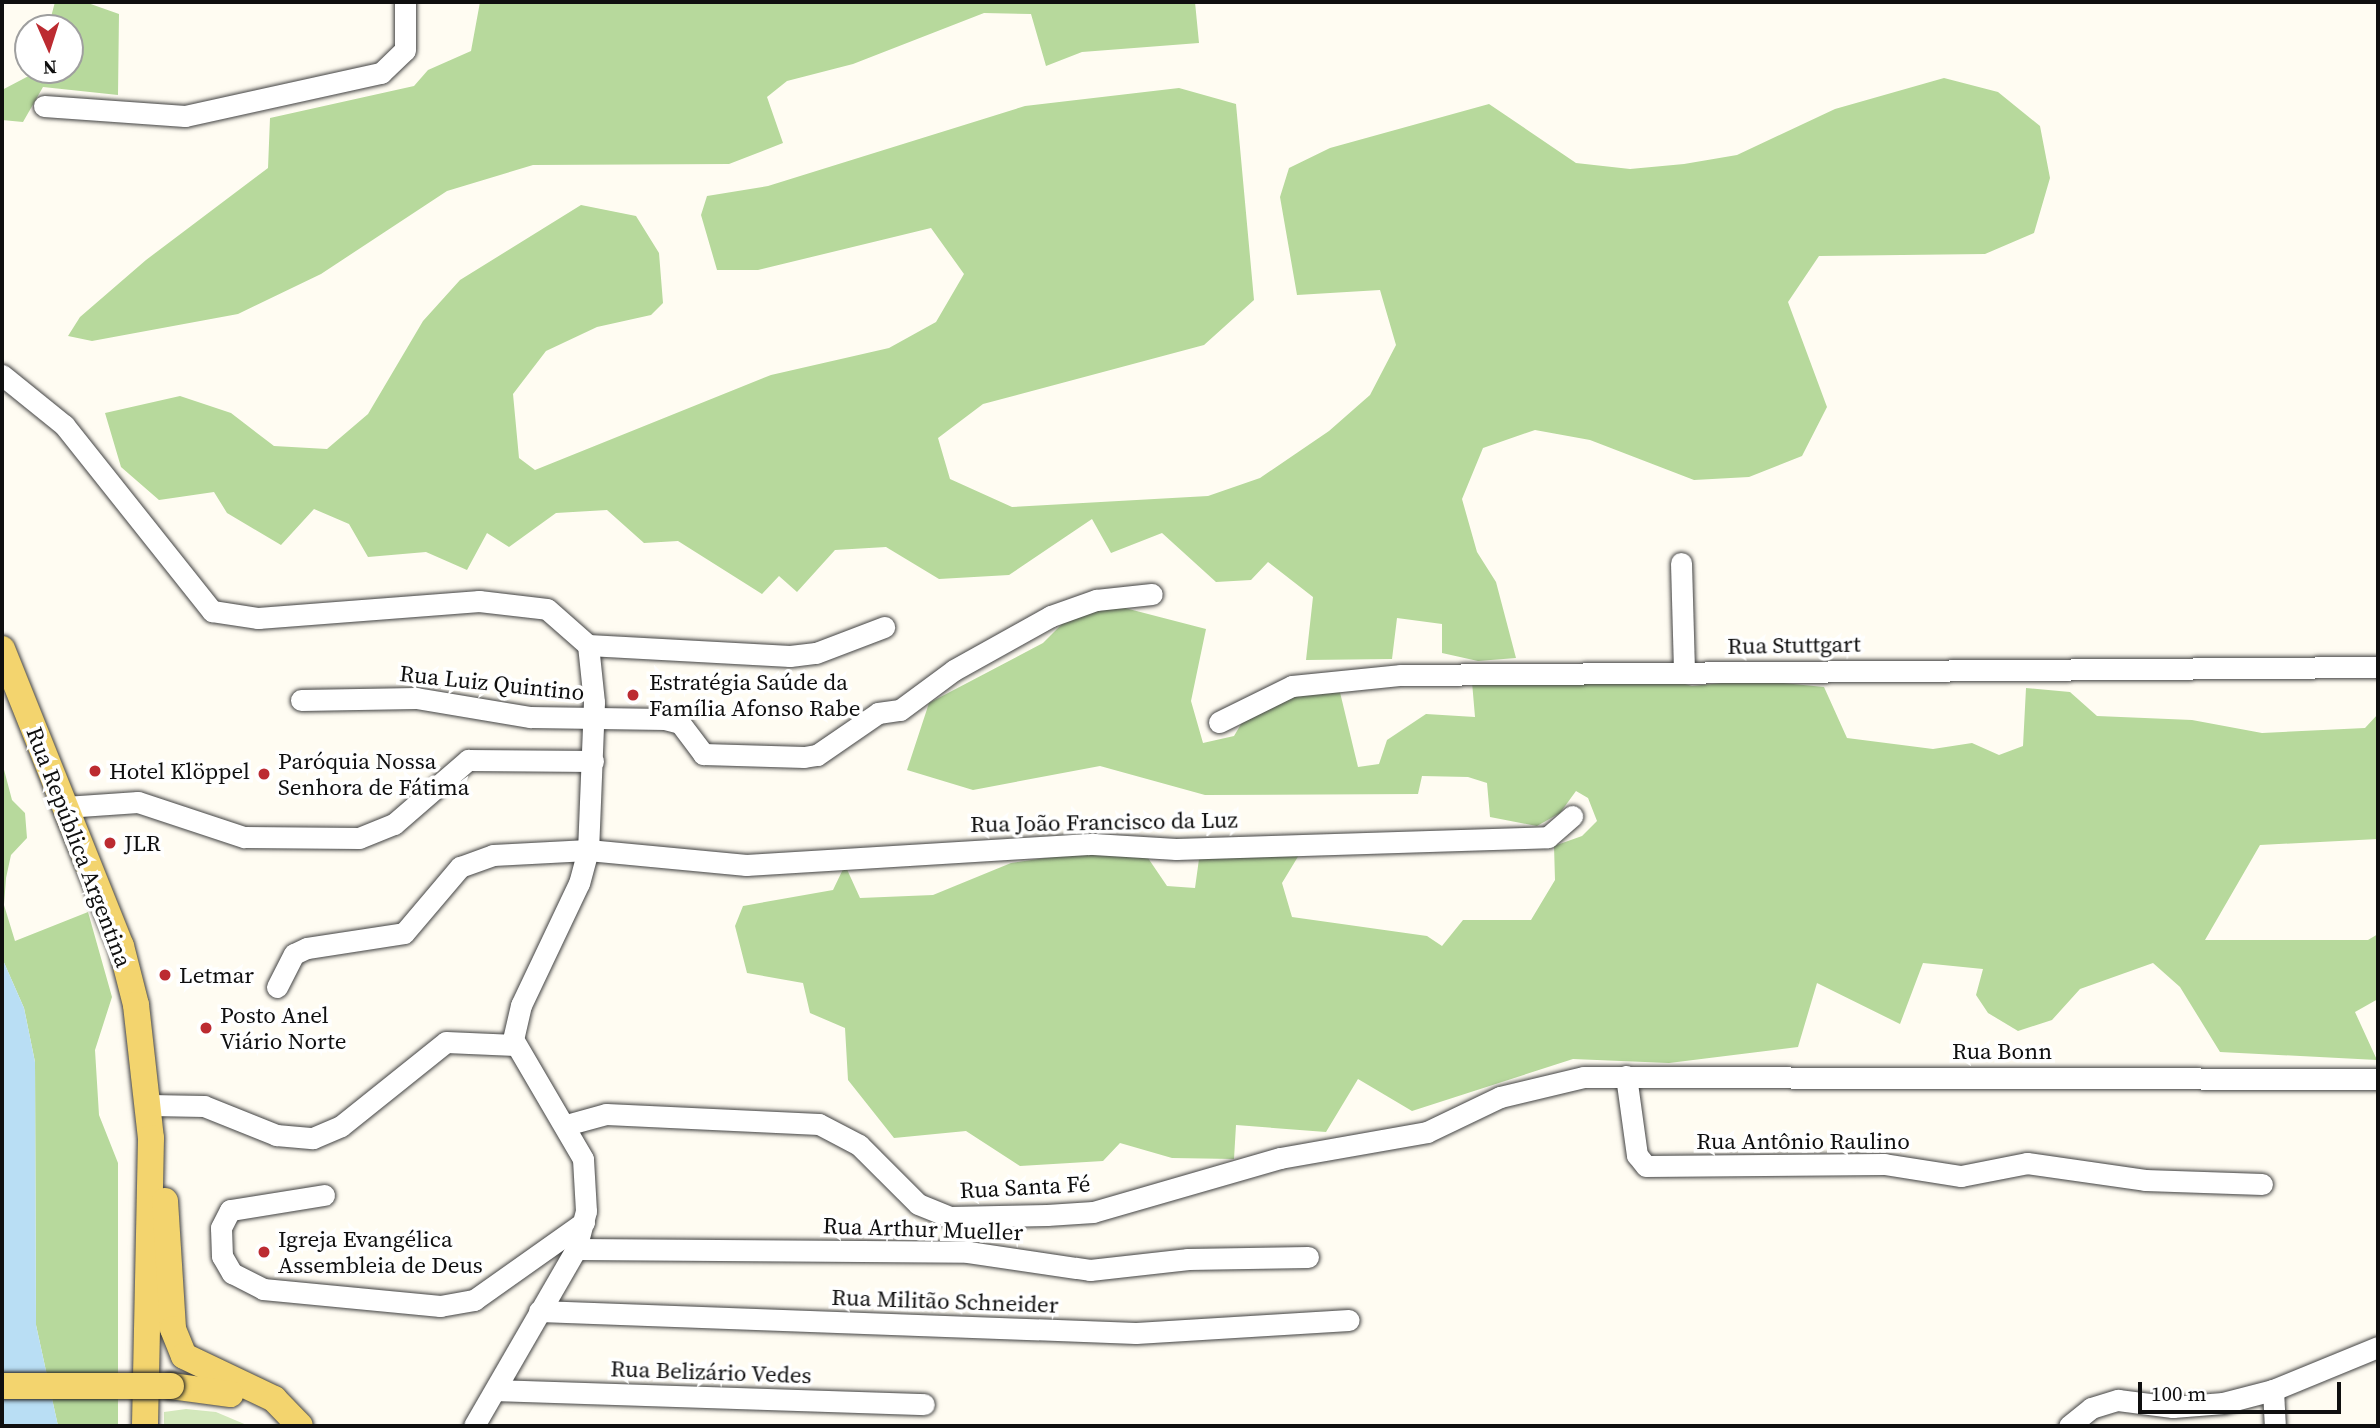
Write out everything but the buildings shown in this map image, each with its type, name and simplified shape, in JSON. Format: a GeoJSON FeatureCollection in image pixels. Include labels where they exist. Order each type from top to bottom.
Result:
{"type":"FeatureCollection","features":[{"type":"Feature","properties":{"kind":"main road","name":"Rua República Argentina"},"geometry":{"type":"LineString","coordinates":[[2,649],[121,946],[150,1105],[145,1426]]}},
{"type":"Feature","properties":{"kind":"main road"},"geometry":{"type":"LineString","coordinates":[[151,1138],[164,1187],[177,1344],[193,1364],[274,1399],[300,1426]]}},
{"type":"Feature","properties":{"kind":"main road"},"geometry":{"type":"LineString","coordinates":[[2,1386],[171,1385],[220,1390],[290,1426]]}},
{"type":"Feature","properties":{"kind":"street"},"geometry":{"type":"LineString","coordinates":[[44,106],[185,116],[381,73],[405,51],[405,2]]}},
{"type":"Feature","properties":{"kind":"street"},"geometry":{"type":"LineString","coordinates":[[2,375],[64,425],[212,611],[258,618],[479,601],[547,609],[588,645],[790,656],[816,653],[884,627]]}},
{"type":"Feature","properties":{"kind":"street"},"geometry":{"type":"LineString","coordinates":[[1681,563],[1684,672]]}},
{"type":"Feature","properties":{"kind":"street","name":"Rua Luiz Quintino"},"geometry":{"type":"LineString","coordinates":[[301,699],[416,698],[530,717],[680,723],[703,754],[817,755],[854,724],[900,710],[954,670],[1051,615],[1096,600],[1152,594]]}},
{"type":"Feature","properties":{"kind":"street"},"geometry":{"type":"LineString","coordinates":[[474,1426],[576,1249],[584,1222],[586,1170],[566,1125],[515,1045],[518,1012],[579,883],[588,850],[594,719],[588,645]]}},
{"type":"Feature","properties":{"kind":"street","name":"Rua Stuttgart"},"geometry":{"type":"LineString","coordinates":[[1219,722],[1306,685],[1401,675],[2378,667]]}},
{"type":"Feature","properties":{"kind":"street"},"geometry":{"type":"LineString","coordinates":[[65,807],[138,802],[244,836],[359,838],[394,824],[468,761],[593,761]]}},
{"type":"Feature","properties":{"kind":"street","name":"Rua João Francisco da Luz"},"geometry":{"type":"LineString","coordinates":[[277,987],[294,954],[307,948],[404,933],[460,867],[476,859],[588,850],[746,865],[1093,844],[1177,849],[1548,837],[1573,816]]}},
{"type":"Feature","properties":{"kind":"street"},"geometry":{"type":"LineString","coordinates":[[150,1105],[205,1107],[276,1135],[313,1138],[341,1126],[446,1042],[515,1045]]}},
{"type":"Feature","properties":{"kind":"street","name":"Rua Santa Fé"},"geometry":{"type":"LineString","coordinates":[[566,1125],[606,1114],[819,1124],[859,1145],[928,1208],[950,1217],[1047,1215],[1093,1212],[1280,1158],[1427,1132],[1536,1085],[1626,1076]]}},
{"type":"Feature","properties":{"kind":"street","name":"Rua Bonn"},"geometry":{"type":"LineString","coordinates":[[1626,1076],[2378,1079]]}},
{"type":"Feature","properties":{"kind":"street","name":"Rua Antônio Raulino"},"geometry":{"type":"LineString","coordinates":[[1626,1076],[1637,1154],[1646,1166],[1884,1164],[1961,1175],[2027,1163],[2145,1180],[2262,1184]]}},
{"type":"Feature","properties":{"kind":"street"},"geometry":{"type":"LineString","coordinates":[[324,1195],[230,1210],[220,1228],[222,1256],[232,1273],[263,1289],[440,1306],[491,1290],[584,1222]]}},
{"type":"Feature","properties":{"kind":"street","name":"Rua Arthur Mueller"},"geometry":{"type":"LineString","coordinates":[[576,1249],[968,1252],[1090,1270],[1188,1259],[1308,1257]]}},
{"type":"Feature","properties":{"kind":"street","name":"Rua Militão Schneider"},"geometry":{"type":"LineString","coordinates":[[539,1311],[1136,1333],[1349,1320]]}},
{"type":"Feature","properties":{"kind":"street"},"geometry":{"type":"LineString","coordinates":[[2069,1426],[2091,1408],[2118,1400],[2173,1407],[2273,1390],[2378,1347]]}},
{"type":"Feature","properties":{"kind":"street","name":"Rua Belizário Vedes"},"geometry":{"type":"LineString","coordinates":[[496,1390],[924,1404]]}},
{"type":"Feature","properties":{"kind":"street"},"geometry":{"type":"LineString","coordinates":[[2273,1390],[2274,1426]]}},
{"type":"Feature","properties":{"kind":"green space"},"geometry":{"type":"Polygon","coordinates":[[[55,2],[85,2],[119,14],[118,95],[43,87],[23,122],[2,120],[2,90],[14,84],[84,84],[84,14],[52,14],[55,2]]]}},
{"type":"Feature","properties":{"kind":"green space"},"geometry":{"type":"Polygon","coordinates":[[[480,2],[1195,2],[1199,43],[1082,52],[1046,66],[1031,14],[984,13],[853,64],[787,81],[767,97],[783,143],[729,164],[533,165],[447,191],[321,274],[238,314],[92,341],[68,336],[80,317],[146,260],[268,168],[270,118],[414,86],[428,70],[471,51],[480,2]]]}},
{"type":"Feature","properties":{"kind":"green space"},"geometry":{"type":"Polygon","coordinates":[[[1944,78],[1998,92],[2040,126],[2050,178],[2034,233],[1985,254],[1819,256],[1788,302],[1827,407],[1802,456],[1749,477],[1694,480],[1590,440],[1535,430],[1483,448],[1462,499],[1477,552],[1496,582],[1516,658],[1478,661],[1442,653],[1442,624],[1397,618],[1392,659],[1306,660],[1313,597],[1268,562],[1251,580],[1216,582],[1162,533],[1111,553],[1092,519],[1009,575],[939,579],[886,547],[835,550],[797,592],[779,576],[762,594],[678,541],[644,543],[607,510],[556,513],[509,547],[487,533],[467,570],[426,552],[368,557],[349,524],[314,509],[281,545],[227,513],[214,492],[159,500],[121,467],[105,413],[180,396],[231,413],[274,446],[327,449],[368,414],[423,321],[460,280],[581,205],[636,216],[659,253],[663,303],[651,315],[597,327],[546,351],[513,394],[519,458],[535,470],[771,375],[889,348],[936,322],[964,274],[931,228],[758,270],[717,270],[701,215],[707,196],[768,186],[1025,106],[1179,88],[1236,104],[1254,300],[1204,345],[983,404],[938,438],[950,479],[1012,507],[1208,496],[1260,478],[1329,431],[1370,395],[1396,345],[1380,290],[1297,295],[1280,197],[1289,168],[1330,148],[1489,104],[1576,163],[1630,169],[1684,164],[1737,155],[1835,109],[1944,78]]]}},
{"type":"Feature","properties":{"kind":"green space"},"geometry":{"type":"Polygon","coordinates":[[[1121,607],[1206,629],[1191,701],[1203,743],[1234,736],[1247,714],[1293,690],[1338,684],[1358,767],[1379,764],[1387,740],[1426,714],[1475,717],[1472,682],[1657,676],[1692,686],[1752,680],[1824,687],[1847,738],[1933,749],[1972,743],[1999,755],[2023,746],[2026,688],[2070,692],[2097,716],[2192,720],[2262,733],[2365,728],[2378,714],[2378,839],[2260,845],[2205,940],[2368,940],[2378,934],[2378,999],[2355,1012],[2377,1060],[2220,1052],[2180,987],[2153,963],[2080,989],[2052,1020],[2018,1031],[1988,1013],[1976,995],[1983,969],[1923,963],[1900,1024],[1817,983],[1798,1047],[1669,1063],[1573,1059],[1412,1111],[1358,1079],[1326,1132],[1236,1125],[1234,1159],[1172,1158],[1120,1143],[1103,1161],[1020,1166],[966,1131],[894,1138],[848,1080],[845,1028],[810,1013],[803,983],[747,973],[735,926],[743,906],[833,890],[845,865],[860,898],[933,895],[1011,863],[1087,852],[1148,858],[1167,886],[1195,888],[1199,859],[1302,850],[1282,883],[1292,917],[1427,936],[1442,946],[1463,920],[1531,920],[1555,880],[1554,846],[1582,836],[1597,821],[1588,798],[1576,791],[1560,813],[1537,826],[1490,817],[1487,783],[1468,777],[1422,776],[1418,794],[1205,795],[1100,766],[973,790],[907,770],[929,703],[1043,643],[1074,612],[1121,607]]]}},
{"type":"Feature","properties":{"kind":"green space"},"geometry":{"type":"Polygon","coordinates":[[[2,762],[12,800],[25,813],[27,838],[11,855],[6,878],[4,905],[15,941],[88,912],[112,997],[95,1050],[99,1115],[118,1163],[118,1426],[58,1426],[36,1325],[35,1062],[24,1008],[2,958],[2,762]]]}},
{"type":"Feature","properties":{"kind":"green space"},"geometry":{"type":"Polygon","coordinates":[[[186,1409],[216,1412],[249,1426],[164,1426],[164,1412],[186,1409]]]}},
{"type":"Feature","properties":{"kind":"water"},"geometry":{"type":"Polygon","coordinates":[[[2,958],[24,1008],[35,1062],[36,1325],[58,1426],[2,1426],[2,958]]]}},
{"type":"Feature","properties":{"kind":"place","name":"Estratégia Saúde da Família Afonso Rabe"},"geometry":{"type":"Point","coordinates":[633,695]}},
{"type":"Feature","properties":{"kind":"place","name":"Hotel Klöppel"},"geometry":{"type":"Point","coordinates":[95,771]}},
{"type":"Feature","properties":{"kind":"place","name":"Paróquia Nossa Senhora de Fátima"},"geometry":{"type":"Point","coordinates":[264,774]}},
{"type":"Feature","properties":{"kind":"place","name":"JLR"},"geometry":{"type":"Point","coordinates":[110,843]}},
{"type":"Feature","properties":{"kind":"place","name":"Letmar"},"geometry":{"type":"Point","coordinates":[165,975]}},
{"type":"Feature","properties":{"kind":"place","name":"Posto Anel Viário Norte"},"geometry":{"type":"Point","coordinates":[206,1028]}},
{"type":"Feature","properties":{"kind":"place","name":"Igreja Evangélica Assembleia de Deus"},"geometry":{"type":"Point","coordinates":[264,1252]}}]}
